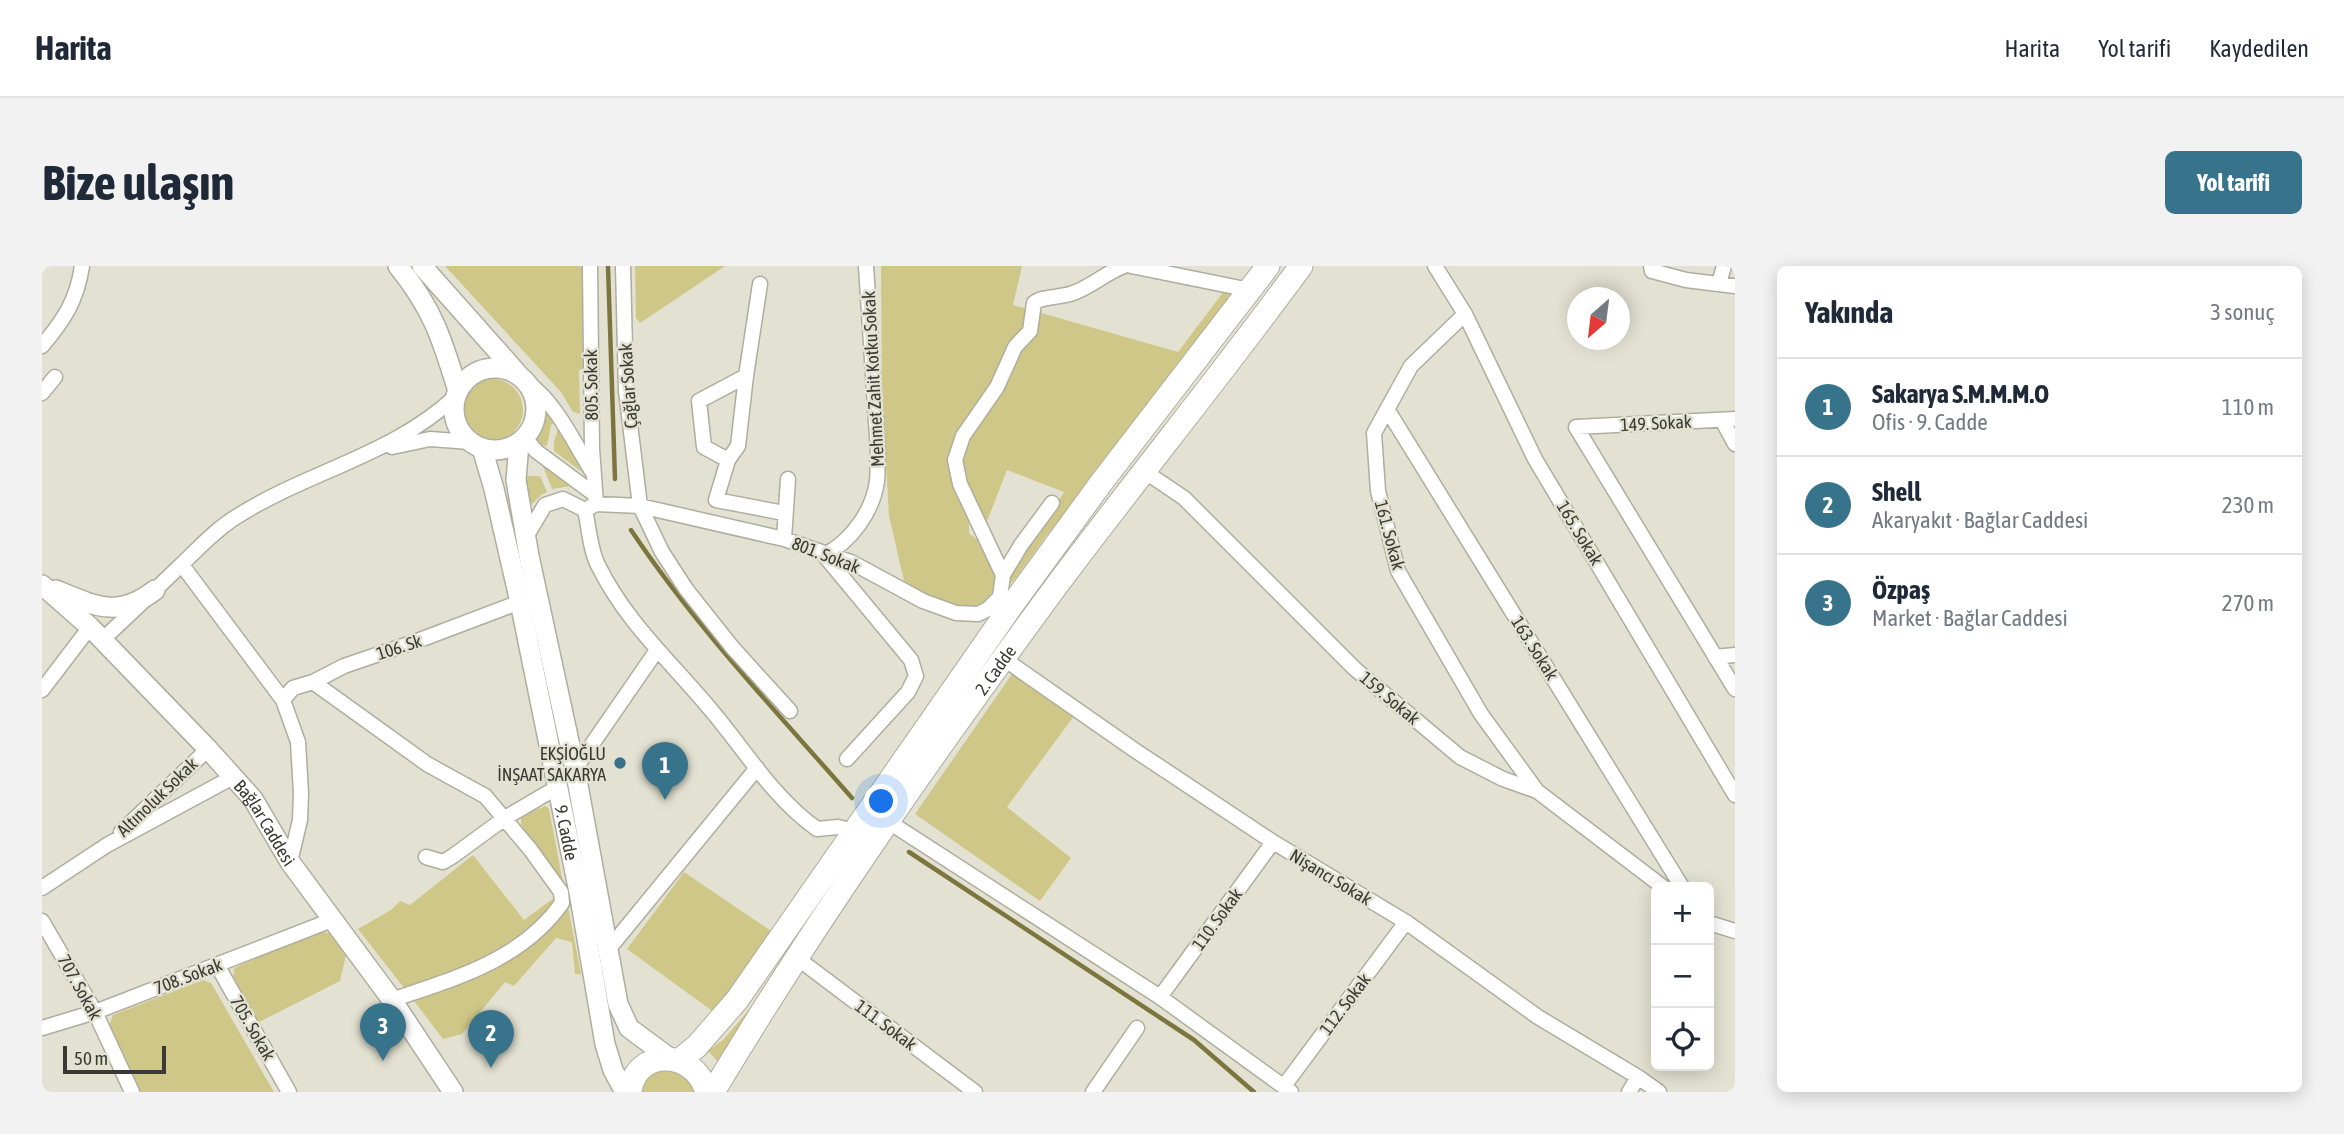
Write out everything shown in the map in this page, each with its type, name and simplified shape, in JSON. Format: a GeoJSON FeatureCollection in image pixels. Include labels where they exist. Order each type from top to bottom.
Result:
{"type":"FeatureCollection","features":[{"type":"Feature","properties":{"kind":"main road"},"geometry":{"type":"LineString","coordinates":[[398,266],[420,293],[439,331],[457,393],[454,409],[461,433],[476,445],[495,450],[508,449],[532,429],[537,405],[522,378],[422,266]]}},
{"type":"Feature","properties":{"kind":"main road","name":"2. Cadde"},"geometry":{"type":"LineString","coordinates":[[676,1059],[697,1046],[737,1000],[854,831],[1006,601],[1101,483],[1268,266]]}},
{"type":"Feature","properties":{"kind":"main road","name":"2. Cadde"},"geometry":{"type":"LineString","coordinates":[[713,1092],[756,1019],[889,822],[1004,659],[1301,266]]}},
{"type":"Feature","properties":{"kind":"main road"},"geometry":{"type":"LineString","coordinates":[[457,393],[473,374],[484,369],[495,368],[522,378]]}},
{"type":"Feature","properties":{"kind":"main road","name":"9. Cadde"},"geometry":{"type":"LineString","coordinates":[[522,440],[516,480],[575,769],[618,1004],[629,1028],[676,1059]]}},
{"type":"Feature","properties":{"kind":"main road","name":"9. Cadde"},"geometry":{"type":"LineString","coordinates":[[476,445],[494,489],[520,602],[579,892],[605,1044],[613,1070],[628,1092]]}},
{"type":"Feature","properties":{"kind":"main road"},"geometry":{"type":"LineString","coordinates":[[42,584],[86,603],[115,609],[142,600],[155,590]]}},
{"type":"Feature","properties":{"kind":"main road","name":"Bağlar Caddesi"},"geometry":{"type":"LineString","coordinates":[[42,584],[96,634],[253,799],[290,862],[392,1000],[453,1092]]}},
{"type":"Feature","properties":{"kind":"main road"},"geometry":{"type":"LineString","coordinates":[[628,1092],[646,1065],[658,1060],[676,1059],[698,1072],[707,1092]]}},
{"type":"Feature","properties":{"kind":"street"},"geometry":{"type":"LineString","coordinates":[[42,346],[62,321],[78,291],[82,266]]}},
{"type":"Feature","properties":{"kind":"street","name":"805. Sokak"},"geometry":{"type":"LineString","coordinates":[[590,266],[592,503],[597,565],[657,650],[711,709],[799,816],[817,829],[838,827],[854,831]]}},
{"type":"Feature","properties":{"kind":"street","name":"Çağlar Sokak"},"geometry":{"type":"LineString","coordinates":[[623,266],[626,391],[640,506],[662,552],[686,589],[732,647],[790,711]]}},
{"type":"Feature","properties":{"kind":"street","name":"Mehmet Zahit Kotku Sokak"},"geometry":{"type":"LineString","coordinates":[[824,555],[840,547],[859,524],[874,494],[877,481],[878,453],[866,266]]}},
{"type":"Feature","properties":{"kind":"street"},"geometry":{"type":"LineString","coordinates":[[1006,601],[1003,575],[960,484],[956,460],[960,444],[975,417],[997,387],[1015,347],[1030,331],[1034,303],[1040,298],[1058,299],[1079,291],[1110,271],[1124,266]]}},
{"type":"Feature","properties":{"kind":"street"},"geometry":{"type":"LineString","coordinates":[[1131,266],[1250,290]]}},
{"type":"Feature","properties":{"kind":"street","name":"165. Sokak"},"geometry":{"type":"LineString","coordinates":[[1435,266],[1465,314],[1535,458],[1735,795]]}},
{"type":"Feature","properties":{"kind":"street"},"geometry":{"type":"LineString","coordinates":[[1651,266],[1652,271],[1686,280],[1735,286]]}},
{"type":"Feature","properties":{"kind":"street"},"geometry":{"type":"LineString","coordinates":[[1719,284],[1724,266]]}},
{"type":"Feature","properties":{"kind":"street"},"geometry":{"type":"LineString","coordinates":[[760,284],[738,446],[728,460],[716,500],[784,513]]}},
{"type":"Feature","properties":{"kind":"street","name":"161. Sokak"},"geometry":{"type":"LineString","coordinates":[[1465,314],[1411,366],[1374,433],[1378,491],[1398,571],[1481,714],[1537,791]]}},
{"type":"Feature","properties":{"kind":"street"},"geometry":{"type":"LineString","coordinates":[[728,460],[704,447],[699,401],[746,376]]}},
{"type":"Feature","properties":{"kind":"street"},"geometry":{"type":"LineString","coordinates":[[42,393],[55,377]]}},
{"type":"Feature","properties":{"kind":"street"},"geometry":{"type":"LineString","coordinates":[[522,378],[541,394],[593,475]]}},
{"type":"Feature","properties":{"kind":"street"},"geometry":{"type":"LineString","coordinates":[[42,690],[96,634],[155,590],[234,518],[262,502],[374,452],[419,427],[457,393]]}},
{"type":"Feature","properties":{"kind":"street","name":"163. Sokak"},"geometry":{"type":"LineString","coordinates":[[1387,410],[1679,882]]}},
{"type":"Feature","properties":{"kind":"street"},"geometry":{"type":"LineString","coordinates":[[1729,420],[1735,444]]}},
{"type":"Feature","properties":{"kind":"street","name":"149. Sokak"},"geometry":{"type":"LineString","coordinates":[[1715,657],[1576,427],[1729,420]]}},
{"type":"Feature","properties":{"kind":"street"},"geometry":{"type":"LineString","coordinates":[[374,452],[430,439],[476,445]]}},
{"type":"Feature","properties":{"kind":"street"},"geometry":{"type":"LineString","coordinates":[[522,440],[592,503]]}},
{"type":"Feature","properties":{"kind":"street","name":"159. Sokak"},"geometry":{"type":"LineString","coordinates":[[1144,471],[1184,498],[1356,669],[1460,757],[1503,779],[1537,791],[1656,882]]}},
{"type":"Feature","properties":{"kind":"street"},"geometry":{"type":"LineString","coordinates":[[784,539],[788,479]]}},
{"type":"Feature","properties":{"kind":"street","name":"801. Sokak"},"geometry":{"type":"LineString","coordinates":[[526,537],[545,505],[563,499],[640,506],[784,539],[824,555],[851,562],[923,600],[956,613],[978,614],[1006,601]]}},
{"type":"Feature","properties":{"kind":"street"},"geometry":{"type":"LineString","coordinates":[[1003,575],[1052,503]]}},
{"type":"Feature","properties":{"kind":"street"},"geometry":{"type":"LineString","coordinates":[[824,555],[911,660],[916,676],[908,692],[847,759]]}},
{"type":"Feature","properties":{"kind":"street"},"geometry":{"type":"LineString","coordinates":[[182,565],[283,700],[298,743],[301,793],[300,820],[290,862]]}},
{"type":"Feature","properties":{"kind":"street","name":"106. Sk"},"geometry":{"type":"LineString","coordinates":[[283,700],[293,688],[313,682],[362,659],[520,602]]}},
{"type":"Feature","properties":{"kind":"street"},"geometry":{"type":"LineString","coordinates":[[575,769],[657,650]]}},
{"type":"Feature","properties":{"kind":"street"},"geometry":{"type":"LineString","coordinates":[[1735,655],[1715,657],[1735,689]]}},
{"type":"Feature","properties":{"kind":"street","name":"Nişancı Sokak"},"geometry":{"type":"LineString","coordinates":[[1004,659],[1273,842],[1406,922],[1538,1017],[1639,1077],[1659,1092]]}},
{"type":"Feature","properties":{"kind":"street"},"geometry":{"type":"LineString","coordinates":[[313,682],[428,764],[485,796],[530,849],[561,892],[562,904],[548,922],[507,955],[478,969],[392,1000]]}},
{"type":"Feature","properties":{"kind":"street","name":"Altınoluk Sokak"},"geometry":{"type":"LineString","coordinates":[[107,845],[208,749]]}},
{"type":"Feature","properties":{"kind":"street"},"geometry":{"type":"LineString","coordinates":[[607,951],[757,768]]}},
{"type":"Feature","properties":{"kind":"street","name":"Altınoluk Sokak"},"geometry":{"type":"LineString","coordinates":[[42,888],[107,845],[233,777]]}},
{"type":"Feature","properties":{"kind":"street"},"geometry":{"type":"LineString","coordinates":[[426,857],[443,862],[505,818],[556,788]]}},
{"type":"Feature","properties":{"kind":"street"},"geometry":{"type":"LineString","coordinates":[[889,822],[1160,997],[1287,1089]]}},
{"type":"Feature","properties":{"kind":"street","name":"110. Sokak"},"geometry":{"type":"LineString","coordinates":[[1160,997],[1273,842]]}},
{"type":"Feature","properties":{"kind":"street","name":"708. Sokak"},"geometry":{"type":"LineString","coordinates":[[42,1028],[95,1012],[332,919]]}},
{"type":"Feature","properties":{"kind":"street","name":"707. Sokak"},"geometry":{"type":"LineString","coordinates":[[42,921],[95,1012],[132,1092]]}},
{"type":"Feature","properties":{"kind":"street","name":"112. Sokak"},"geometry":{"type":"LineString","coordinates":[[1287,1089],[1406,922]]}},
{"type":"Feature","properties":{"kind":"street"},"geometry":{"type":"LineString","coordinates":[[1714,925],[1735,931]]}},
{"type":"Feature","properties":{"kind":"street","name":"111. Sokak"},"geometry":{"type":"LineString","coordinates":[[797,958],[975,1092]]}},
{"type":"Feature","properties":{"kind":"street","name":"705. Sokak"},"geometry":{"type":"LineString","coordinates":[[217,965],[289,1092]]}},
{"type":"Feature","properties":{"kind":"street"},"geometry":{"type":"LineString","coordinates":[[1093,1092],[1137,1028]]}},
{"type":"Feature","properties":{"kind":"street"},"geometry":{"type":"LineString","coordinates":[[1629,1092],[1639,1077]]}},
{"type":"Feature","properties":{"kind":"shaded area"},"geometry":{"type":"Polygon","coordinates":[[[445,266],[584,266],[586,297],[583,369],[579,370],[580,414],[573,412],[561,392],[445,266]]]}},
{"type":"Feature","properties":{"kind":"shaded area"},"geometry":{"type":"Polygon","coordinates":[[[635,266],[725,266],[640,323],[636,318],[635,266]]]}},
{"type":"Feature","properties":{"kind":"shaded area"},"geometry":{"type":"Polygon","coordinates":[[[881,266],[1022,266],[1013,305],[1178,352],[1224,291],[1234,294],[1084,493],[1008,585],[1009,575],[1064,492],[1007,470],[986,524],[999,563],[954,450],[969,515],[969,533],[980,542],[999,583],[981,604],[962,608],[941,602],[904,581],[889,516],[882,392],[881,266]]]}},
{"type":"Feature","properties":{"kind":"shaded area"},"geometry":{"type":"Polygon","coordinates":[[[492,379],[514,388],[523,410],[514,432],[492,441],[470,432],[461,410],[470,388],[492,379]]]}},
{"type":"Feature","properties":{"kind":"shaded area"},"geometry":{"type":"Polygon","coordinates":[[[545,408],[555,422],[551,425],[547,446],[540,445],[535,437],[542,410],[545,408]]]}},
{"type":"Feature","properties":{"kind":"shaded area"},"geometry":{"type":"Polygon","coordinates":[[[558,428],[582,472],[554,451],[558,428]]]}},
{"type":"Feature","properties":{"kind":"shaded area"},"geometry":{"type":"Polygon","coordinates":[[[545,463],[572,484],[571,486],[552,489],[543,466],[545,463]]]}},
{"type":"Feature","properties":{"kind":"shaded area"},"geometry":{"type":"Polygon","coordinates":[[[526,476],[540,476],[547,492],[532,504],[529,499],[526,476]]]}},
{"type":"Feature","properties":{"kind":"shaded area"},"geometry":{"type":"Polygon","coordinates":[[[1012,674],[1074,716],[1007,807],[1071,858],[1040,901],[915,814],[1012,674]]]}},
{"type":"Feature","properties":{"kind":"shaded area"},"geometry":{"type":"Polygon","coordinates":[[[546,806],[549,809],[564,888],[521,825],[521,815],[546,806]]]}},
{"type":"Feature","properties":{"kind":"shaded area"},"geometry":{"type":"Polygon","coordinates":[[[473,855],[524,920],[558,895],[557,904],[505,952],[405,989],[358,929],[391,910],[400,901],[410,905],[473,855]]]}},
{"type":"Feature","properties":{"kind":"shaded area"},"geometry":{"type":"Polygon","coordinates":[[[684,872],[777,935],[715,1013],[627,949],[684,872]]]}},
{"type":"Feature","properties":{"kind":"shaded area"},"geometry":{"type":"Polygon","coordinates":[[[563,906],[568,907],[581,974],[575,974],[572,942],[556,938],[514,986],[505,982],[462,1034],[443,1039],[411,997],[478,973],[563,906]]]}},
{"type":"Feature","properties":{"kind":"shaded area"},"geometry":{"type":"Polygon","coordinates":[[[317,932],[330,933],[346,955],[340,981],[257,1023],[233,982],[234,968],[317,932]]]}},
{"type":"Feature","properties":{"kind":"shaded area"},"geometry":{"type":"Polygon","coordinates":[[[203,980],[211,983],[274,1092],[138,1092],[107,1032],[113,1015],[203,980]]]}},
{"type":"Feature","properties":{"kind":"shaded area"},"geometry":{"type":"Polygon","coordinates":[[[752,1006],[755,1007],[722,1066],[708,1051],[723,1040],[752,1006]]]}},
{"type":"Feature","properties":{"kind":"shaded area"},"geometry":{"type":"Polygon","coordinates":[[[652,1070],[679,1070],[692,1084],[694,1092],[636,1092],[652,1070]]]}},
{"type":"Feature","properties":{"kind":"waterway"},"geometry":{"type":"LineString","coordinates":[[608,266],[615,479]]}},
{"type":"Feature","properties":{"kind":"waterway"},"geometry":{"type":"LineString","coordinates":[[631,530],[709,634],[852,798]]}},
{"type":"Feature","properties":{"kind":"waterway"},"geometry":{"type":"LineString","coordinates":[[909,852],[1194,1040],[1254,1092]]}},
{"type":"Feature","properties":{"kind":"place","name":"EKŞİOĞLU İNŞAAT SAKARYA"},"geometry":{"type":"Point","coordinates":[620,763]}},
{"type":"Feature","properties":{"kind":"place","name":"Sakarya S.M.M.M.O"},"geometry":{"type":"Point","coordinates":[665,800]}},
{"type":"Feature","properties":{"kind":"place","name":"Özpaş"},"geometry":{"type":"Point","coordinates":[383,1061]}},
{"type":"Feature","properties":{"kind":"place","name":"Shell"},"geometry":{"type":"Point","coordinates":[491,1068]}}]}
